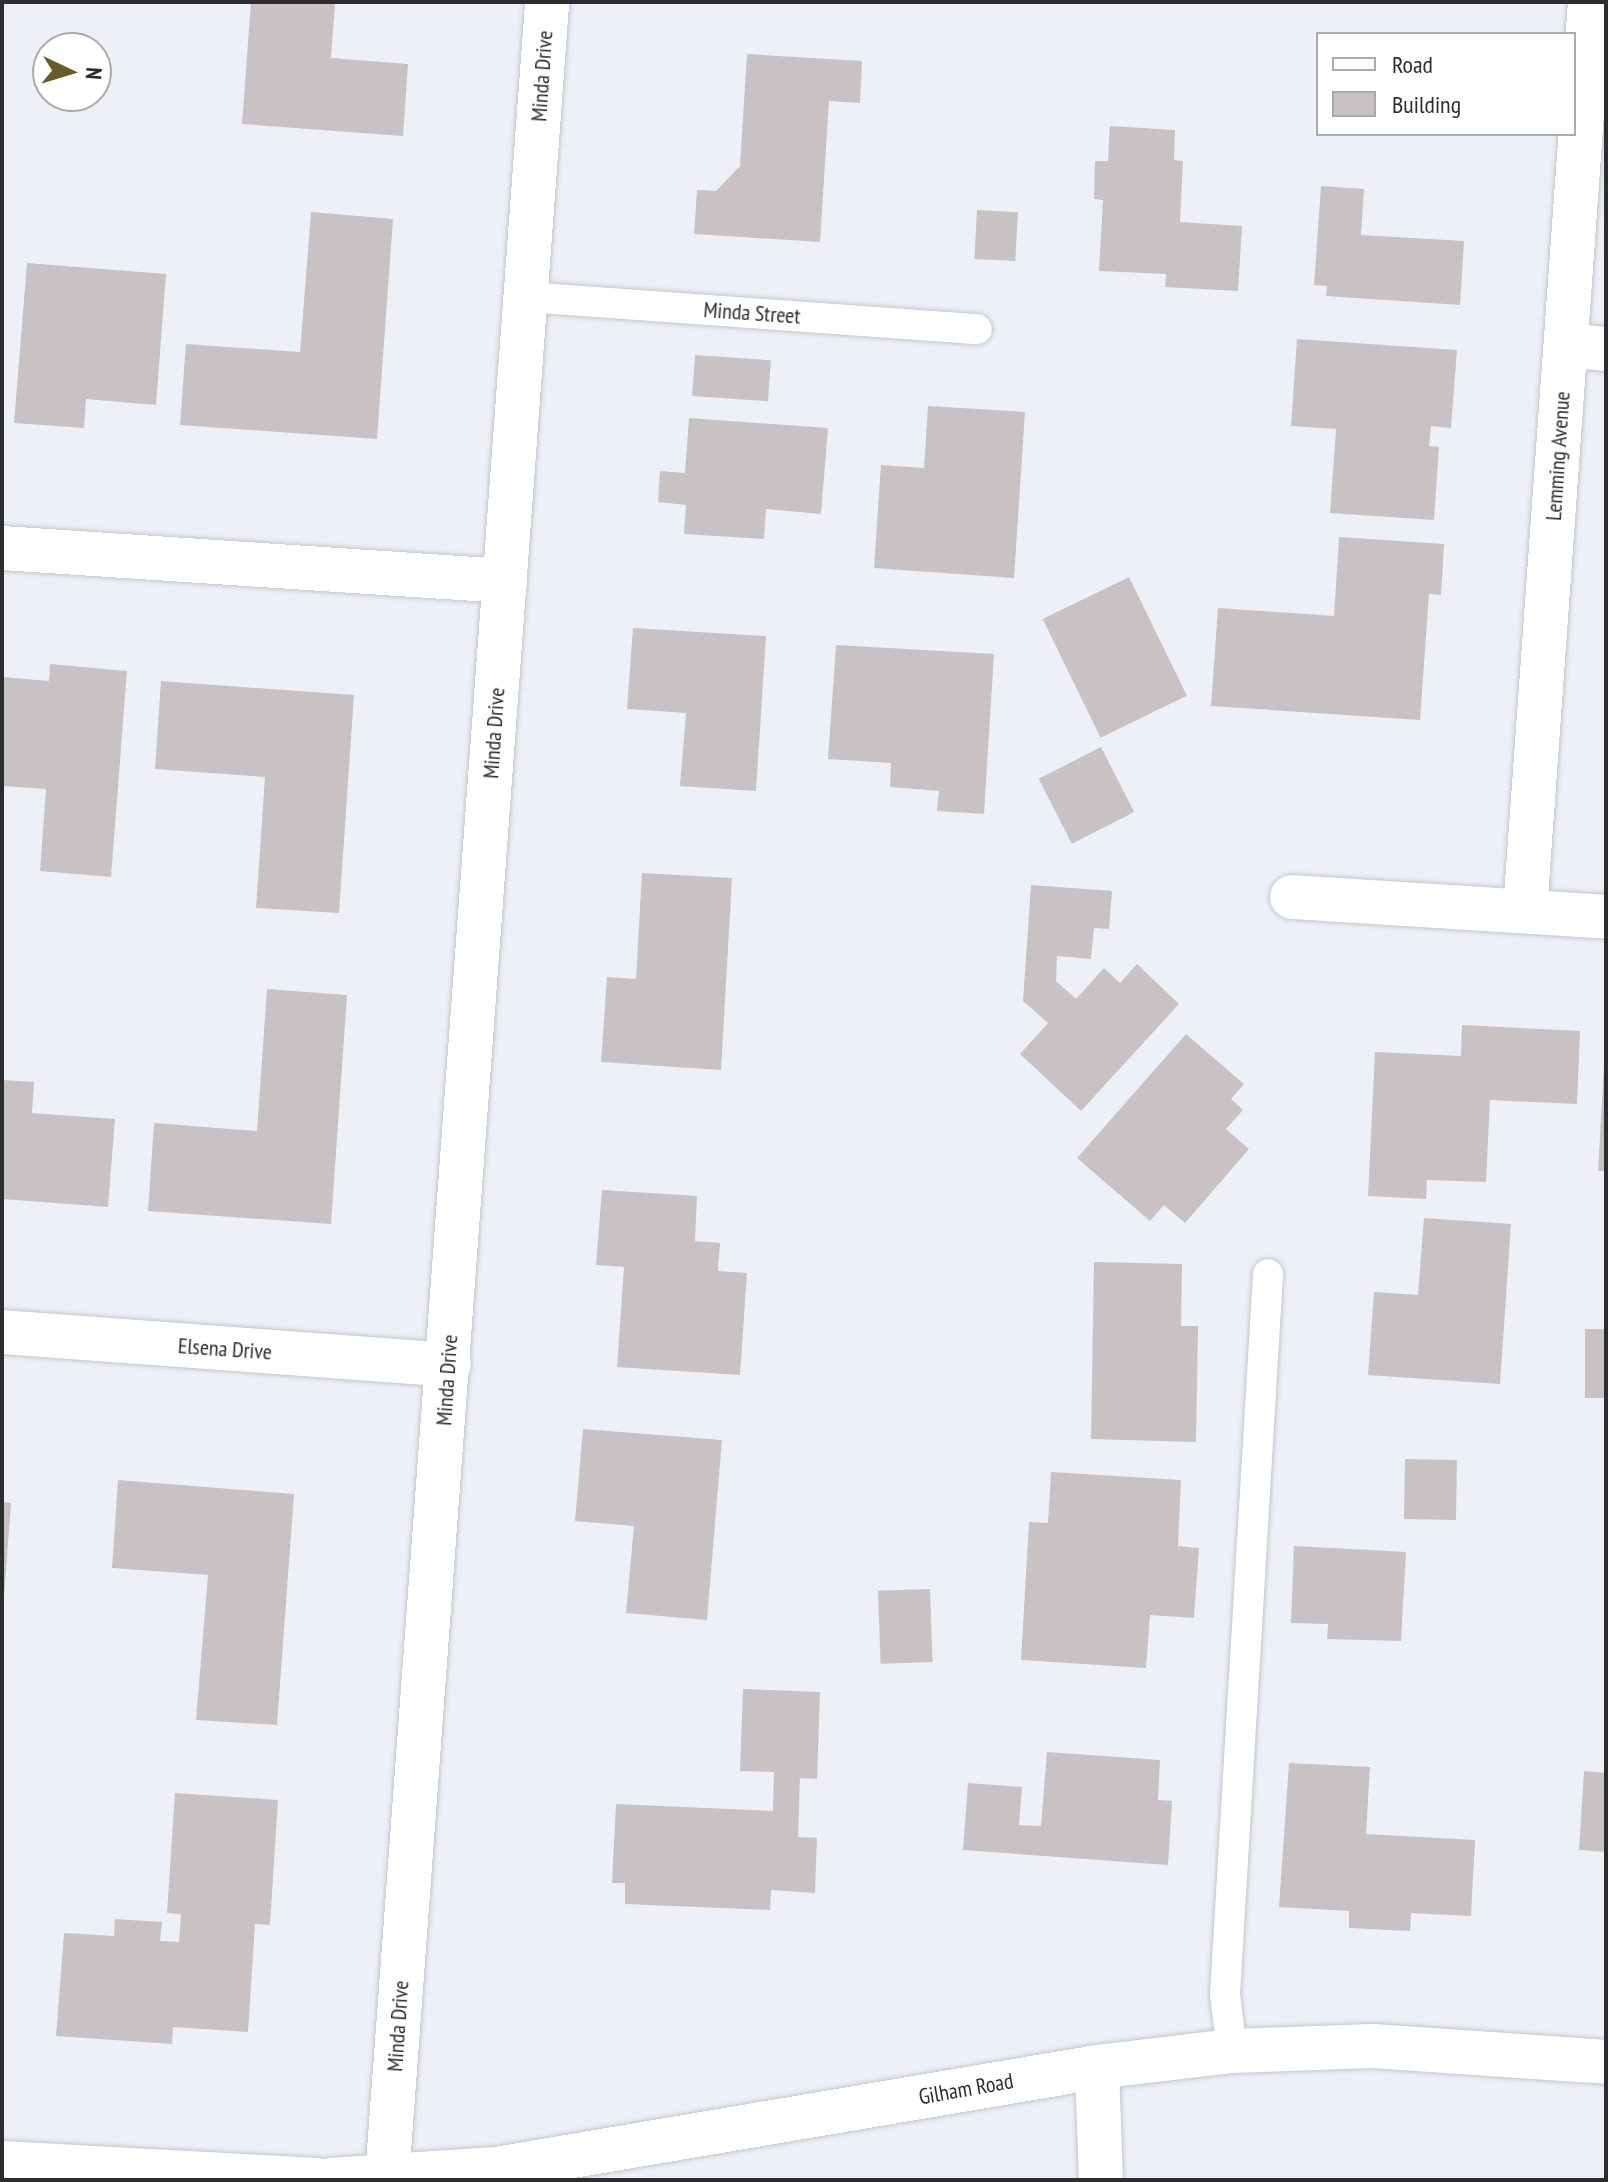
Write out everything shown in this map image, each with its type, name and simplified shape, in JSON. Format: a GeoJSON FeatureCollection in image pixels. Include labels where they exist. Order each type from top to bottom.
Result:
{"type":"FeatureCollection","features":[{"type":"Feature","properties":{"kind":"street","name":"Minda Drive"},"geometry":{"type":"LineString","coordinates":[[387,2178],[547,2]]}},
{"type":"Feature","properties":{"kind":"street","name":"Lemming Avenue"},"geometry":{"type":"LineString","coordinates":[[1525,911],[1586,347],[1578,107],[1590,2]]}},
{"type":"Feature","properties":{"kind":"street"},"geometry":{"type":"LineString","coordinates":[[2,548],[505,581]]}},
{"type":"Feature","properties":{"kind":"street"},"geometry":{"type":"LineString","coordinates":[[1292,897],[1606,917]]}},
{"type":"Feature","properties":{"kind":"street","name":"Elsena Drive"},"geometry":{"type":"LineString","coordinates":[[2,1332],[449,1365]]}},
{"type":"Feature","properties":{"kind":"street","name":"Gilham Road"},"geometry":{"type":"LineString","coordinates":[[330,2180],[496,2169],[1097,2067],[1232,2051],[1373,2046],[1606,2062]]}},
{"type":"Feature","properties":{"kind":"street"},"geometry":{"type":"LineString","coordinates":[[1097,2067],[1101,2180]]}},
{"type":"Feature","properties":{"kind":"street"},"geometry":{"type":"LineString","coordinates":[[2,2163],[317,2180]]}},
{"type":"Feature","properties":{"kind":"lane","name":"Minda Street"},"geometry":{"type":"LineString","coordinates":[[527,297],[977,329]]}},
{"type":"Feature","properties":{"kind":"lane"},"geometry":{"type":"LineString","coordinates":[[1232,2051],[1225,1994],[1268,1274]]}},
{"type":"Feature","properties":{"kind":"building"},"geometry":{"type":"Polygon","coordinates":[[[251,2],[335,4],[331,58],[408,64],[403,136],[242,124],[251,2]]]}},
{"type":"Feature","properties":{"kind":"building"},"geometry":{"type":"Polygon","coordinates":[[[747,54],[862,61],[860,103],[829,101],[820,242],[694,234],[697,190],[716,191],[740,166],[747,54]]]}},
{"type":"Feature","properties":{"kind":"building"},"geometry":{"type":"Polygon","coordinates":[[[1110,126],[1175,130],[1174,160],[1183,161],[1180,222],[1242,226],[1238,291],[1165,287],[1166,274],[1099,271],[1103,200],[1094,199],[1095,161],[1108,161],[1110,126]]]}},
{"type":"Feature","properties":{"kind":"building"},"geometry":{"type":"Polygon","coordinates":[[[1321,186],[1364,189],[1361,235],[1464,241],[1460,305],[1326,296],[1327,286],[1314,285],[1321,186]]]}},
{"type":"Feature","properties":{"kind":"building"},"geometry":{"type":"Polygon","coordinates":[[[977,210],[1018,212],[1015,261],[974,259],[977,210]]]}},
{"type":"Feature","properties":{"kind":"building"},"geometry":{"type":"Polygon","coordinates":[[[311,212],[393,219],[377,439],[180,425],[186,344],[300,352],[311,212]]]}},
{"type":"Feature","properties":{"kind":"building"},"geometry":{"type":"Polygon","coordinates":[[[27,263],[166,274],[156,405],[86,399],[84,428],[14,423],[27,263]]]}},
{"type":"Feature","properties":{"kind":"building"},"geometry":{"type":"Polygon","coordinates":[[[1297,339],[1457,350],[1451,428],[1431,426],[1429,446],[1439,447],[1434,520],[1330,513],[1336,429],[1291,426],[1297,339]]]}},
{"type":"Feature","properties":{"kind":"building"},"geometry":{"type":"Polygon","coordinates":[[[695,355],[771,360],[768,401],[692,396],[695,355]]]}},
{"type":"Feature","properties":{"kind":"building"},"geometry":{"type":"Polygon","coordinates":[[[928,406],[1025,412],[1014,578],[874,568],[881,465],[924,468],[928,406]]]}},
{"type":"Feature","properties":{"kind":"building"},"geometry":{"type":"Polygon","coordinates":[[[689,418],[828,428],[821,514],[766,509],[764,539],[684,534],[686,505],[658,502],[660,471],[685,473],[689,418]]]}},
{"type":"Feature","properties":{"kind":"building"},"geometry":{"type":"Polygon","coordinates":[[[1339,537],[1444,544],[1441,595],[1429,594],[1420,720],[1211,706],[1218,608],[1334,616],[1339,537]]]}},
{"type":"Feature","properties":{"kind":"building"},"geometry":{"type":"Polygon","coordinates":[[[1129,577],[1187,696],[1101,738],[1043,619],[1129,577]]]}},
{"type":"Feature","properties":{"kind":"building"},"geometry":{"type":"Polygon","coordinates":[[[633,628],[766,636],[756,791],[680,786],[686,713],[627,709],[633,628]]]}},
{"type":"Feature","properties":{"kind":"building"},"geometry":{"type":"Polygon","coordinates":[[[836,645],[994,654],[984,814],[937,811],[939,791],[890,787],[891,763],[828,759],[836,645]]]}},
{"type":"Feature","properties":{"kind":"building"},"geometry":{"type":"Polygon","coordinates":[[[50,664],[127,671],[111,877],[40,871],[46,789],[2,786],[2,677],[49,681],[50,664]]]}},
{"type":"Feature","properties":{"kind":"building"},"geometry":{"type":"Polygon","coordinates":[[[161,681],[354,695],[339,913],[256,908],[265,777],[155,769],[161,681]]]}},
{"type":"Feature","properties":{"kind":"building"},"geometry":{"type":"Polygon","coordinates":[[[1101,747],[1134,812],[1072,844],[1039,779],[1101,747]]]}},
{"type":"Feature","properties":{"kind":"building"},"geometry":{"type":"Polygon","coordinates":[[[642,873],[732,878],[721,1070],[601,1062],[607,977],[636,979],[642,873]]]}},
{"type":"Feature","properties":{"kind":"building"},"geometry":{"type":"Polygon","coordinates":[[[1031,885],[1112,891],[1109,929],[1094,928],[1091,959],[1057,956],[1056,981],[1076,999],[1104,968],[1120,983],[1137,964],[1179,1004],[1081,1111],[1020,1054],[1048,1023],[1023,1001],[1031,885]]]}},
{"type":"Feature","properties":{"kind":"building"},"geometry":{"type":"Polygon","coordinates":[[[267,989],[347,995],[331,1224],[148,1211],[154,1123],[257,1131],[267,989]]]}},
{"type":"Feature","properties":{"kind":"building"},"geometry":{"type":"Polygon","coordinates":[[[1462,1025],[1580,1031],[1577,1104],[1490,1100],[1486,1182],[1427,1180],[1426,1199],[1368,1196],[1375,1052],[1461,1056],[1462,1025]]]}},
{"type":"Feature","properties":{"kind":"building"},"geometry":{"type":"Polygon","coordinates":[[[1186,1034],[1244,1084],[1231,1099],[1243,1110],[1226,1129],[1249,1149],[1185,1223],[1164,1205],[1150,1221],[1077,1158],[1186,1034]]]}},
{"type":"Feature","properties":{"kind":"building"},"geometry":{"type":"Polygon","coordinates":[[[1604,1066],[1606,1171],[1598,1171],[1604,1066]]]}},
{"type":"Feature","properties":{"kind":"building"},"geometry":{"type":"Polygon","coordinates":[[[2,1080],[34,1082],[32,1113],[115,1119],[108,1207],[2,1199],[2,1080]]]}},
{"type":"Feature","properties":{"kind":"building"},"geometry":{"type":"Polygon","coordinates":[[[602,1190],[697,1196],[695,1241],[720,1243],[718,1271],[747,1273],[740,1375],[617,1367],[624,1267],[596,1265],[602,1190]]]}},
{"type":"Feature","properties":{"kind":"building"},"geometry":{"type":"Polygon","coordinates":[[[1424,1218],[1511,1224],[1500,1384],[1368,1375],[1374,1292],[1418,1295],[1424,1218]]]}},
{"type":"Feature","properties":{"kind":"building"},"geometry":{"type":"Polygon","coordinates":[[[1094,1262],[1182,1264],[1181,1326],[1198,1326],[1196,1442],[1091,1439],[1094,1262]]]}},
{"type":"Feature","properties":{"kind":"building"},"geometry":{"type":"Polygon","coordinates":[[[1585,1329],[1606,1329],[1606,1398],[1585,1398],[1585,1329]]]}},
{"type":"Feature","properties":{"kind":"building"},"geometry":{"type":"Polygon","coordinates":[[[583,1429],[722,1440],[707,1620],[626,1613],[634,1526],[575,1521],[583,1429]]]}},
{"type":"Feature","properties":{"kind":"building"},"geometry":{"type":"Polygon","coordinates":[[[1405,1459],[1457,1460],[1456,1520],[1404,1519],[1405,1459]]]}},
{"type":"Feature","properties":{"kind":"building"},"geometry":{"type":"Polygon","coordinates":[[[1051,1472],[1181,1480],[1178,1546],[1199,1548],[1194,1618],[1150,1615],[1146,1668],[1021,1660],[1029,1522],[1048,1523],[1051,1472]]]}},
{"type":"Feature","properties":{"kind":"building"},"geometry":{"type":"Polygon","coordinates":[[[118,1480],[294,1494],[277,1725],[196,1720],[208,1575],[112,1568],[118,1480]]]}},
{"type":"Feature","properties":{"kind":"building"},"geometry":{"type":"Polygon","coordinates":[[[2,1502],[11,1503],[4,1597],[2,1597],[2,1502]]]}},
{"type":"Feature","properties":{"kind":"building"},"geometry":{"type":"Polygon","coordinates":[[[1294,1546],[1406,1552],[1401,1641],[1327,1639],[1328,1624],[1291,1623],[1294,1546]]]}},
{"type":"Feature","properties":{"kind":"building"},"geometry":{"type":"Polygon","coordinates":[[[930,1589],[933,1662],[881,1664],[878,1591],[930,1589]]]}},
{"type":"Feature","properties":{"kind":"building"},"geometry":{"type":"Polygon","coordinates":[[[743,1689],[820,1692],[817,1779],[800,1778],[798,1837],[817,1838],[815,1893],[771,1890],[770,1910],[625,1904],[625,1883],[612,1883],[616,1804],[773,1811],[774,1772],[740,1771],[743,1689]]]}},
{"type":"Feature","properties":{"kind":"building"},"geometry":{"type":"Polygon","coordinates":[[[1047,1752],[1160,1760],[1158,1800],[1172,1801],[1168,1865],[963,1850],[968,1783],[1022,1787],[1019,1825],[1041,1826],[1047,1752]]]}},
{"type":"Feature","properties":{"kind":"building"},"geometry":{"type":"Polygon","coordinates":[[[1289,1763],[1370,1767],[1366,1834],[1475,1840],[1471,1916],[1411,1913],[1410,1931],[1349,1928],[1349,1911],[1279,1907],[1289,1763]]]}},
{"type":"Feature","properties":{"kind":"building"},"geometry":{"type":"Polygon","coordinates":[[[1584,1771],[1606,1773],[1606,1852],[1579,1850],[1584,1771]]]}},
{"type":"Feature","properties":{"kind":"building"},"geometry":{"type":"Polygon","coordinates":[[[175,1793],[278,1800],[270,1925],[255,1924],[248,2032],[173,2027],[172,2044],[56,2036],[64,1933],[114,1936],[115,1919],[162,1922],[160,1941],[179,1942],[181,1914],[167,1913],[175,1793]]]}}]}
